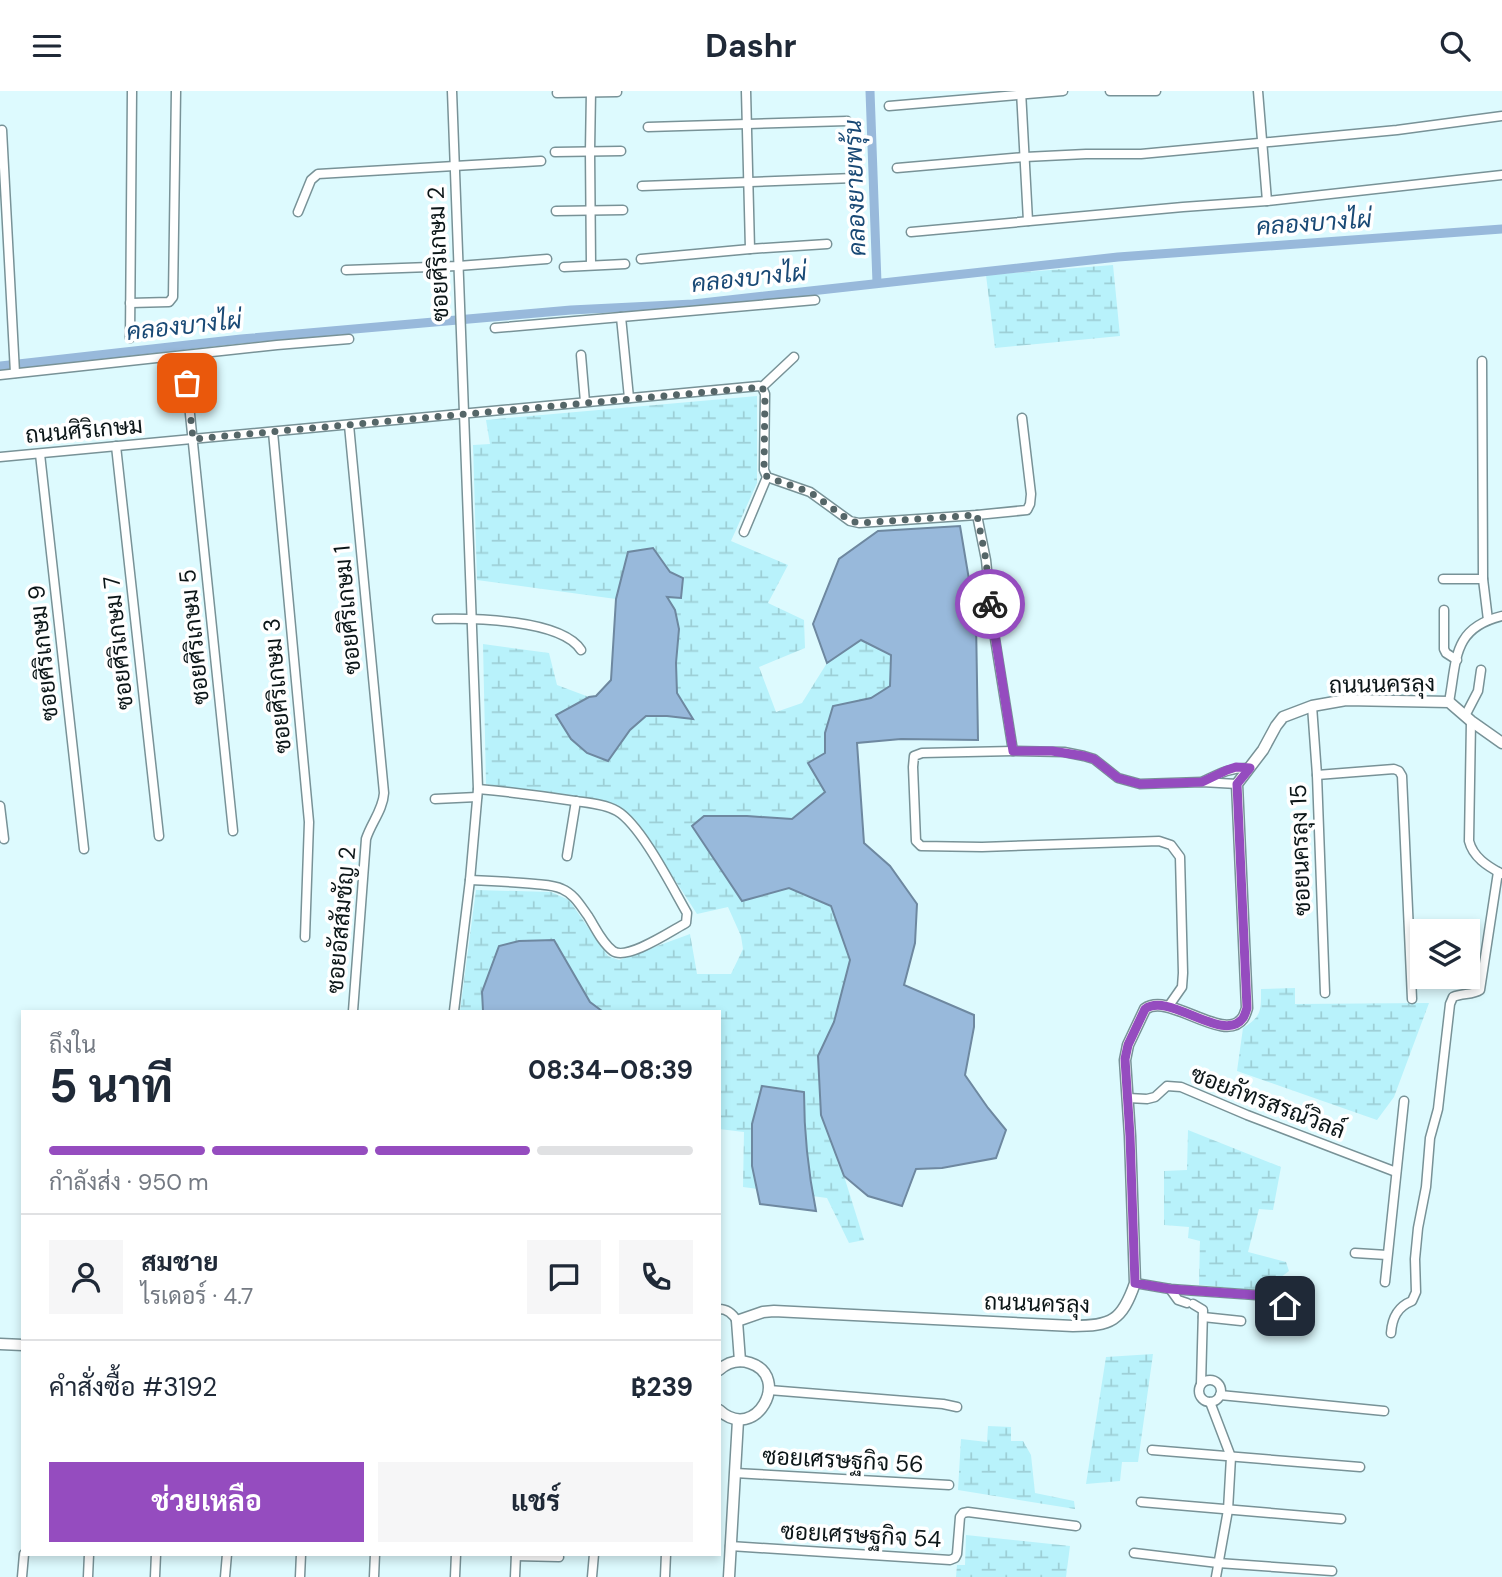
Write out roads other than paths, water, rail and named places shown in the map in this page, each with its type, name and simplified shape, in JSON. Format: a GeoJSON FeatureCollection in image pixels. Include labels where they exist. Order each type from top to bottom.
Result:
{"type":"FeatureCollection","features":[{"type":"Feature","properties":{"kind":"street"},"geometry":{"type":"LineString","coordinates":[[130,338],[132,91]]}},
{"type":"Feature","properties":{"kind":"street"},"geometry":{"type":"LineString","coordinates":[[131,303],[169,302],[173,297],[176,91]]}},
{"type":"Feature","properties":{"kind":"street","name":"ซอยศิริเกษม 2"},"geometry":{"type":"LineString","coordinates":[[452,91],[477,793],[470,880],[454,1010]]}},
{"type":"Feature","properties":{"kind":"street"},"geometry":{"type":"LineString","coordinates":[[746,91],[750,249]]}},
{"type":"Feature","properties":{"kind":"street"},"geometry":{"type":"LineString","coordinates":[[889,106],[1063,91]]}},
{"type":"Feature","properties":{"kind":"street"},"geometry":{"type":"LineString","coordinates":[[1110,91],[1156,91]]}},
{"type":"Feature","properties":{"kind":"street"},"geometry":{"type":"LineString","coordinates":[[1258,91],[1267,201]]}},
{"type":"Feature","properties":{"kind":"street"},"geometry":{"type":"LineString","coordinates":[[591,92],[591,265]]}},
{"type":"Feature","properties":{"kind":"street"},"geometry":{"type":"LineString","coordinates":[[557,93],[617,92]]}},
{"type":"Feature","properties":{"kind":"street"},"geometry":{"type":"LineString","coordinates":[[1021,93],[1028,221]]}},
{"type":"Feature","properties":{"kind":"street"},"geometry":{"type":"LineString","coordinates":[[897,167],[1025,157],[1141,154],[1397,130],[1502,116]]}},
{"type":"Feature","properties":{"kind":"street"},"geometry":{"type":"LineString","coordinates":[[648,127],[847,121]]}},
{"type":"Feature","properties":{"kind":"street"},"geometry":{"type":"LineString","coordinates":[[2,130],[15,371]]}},
{"type":"Feature","properties":{"kind":"street"},"geometry":{"type":"LineString","coordinates":[[555,152],[621,151]]}},
{"type":"Feature","properties":{"kind":"street"},"geometry":{"type":"LineString","coordinates":[[298,212],[311,180],[318,174],[541,161]]}},
{"type":"Feature","properties":{"kind":"street"},"geometry":{"type":"LineString","coordinates":[[911,232],[1267,201],[1502,175]]}},
{"type":"Feature","properties":{"kind":"street"},"geometry":{"type":"LineString","coordinates":[[642,186],[854,179]]}},
{"type":"Feature","properties":{"kind":"street"},"geometry":{"type":"LineString","coordinates":[[556,211],[622,210]]}},
{"type":"Feature","properties":{"kind":"street"},"geometry":{"type":"LineString","coordinates":[[641,259],[827,244]]}},
{"type":"Feature","properties":{"kind":"street"},"geometry":{"type":"LineString","coordinates":[[346,270],[458,266],[547,259]]}},
{"type":"Feature","properties":{"kind":"street"},"geometry":{"type":"LineString","coordinates":[[564,267],[625,264]]}},
{"type":"Feature","properties":{"kind":"street"},"geometry":{"type":"LineString","coordinates":[[495,328],[815,300]]}},
{"type":"Feature","properties":{"kind":"street"},"geometry":{"type":"LineString","coordinates":[[621,317],[629,398]]}},
{"type":"Feature","properties":{"kind":"street"},"geometry":{"type":"LineString","coordinates":[[0,375],[15,371],[349,339]]}},
{"type":"Feature","properties":{"kind":"street"},"geometry":{"type":"LineString","coordinates":[[581,355],[585,402]]}},
{"type":"Feature","properties":{"kind":"street","name":"ซอยศิริเกษม 5"},"geometry":{"type":"LineString","coordinates":[[184,356],[233,831]]}},
{"type":"Feature","properties":{"kind":"street"},"geometry":{"type":"LineString","coordinates":[[744,533],[767,477],[764,470],[765,394],[762,387],[794,357]]}},
{"type":"Feature","properties":{"kind":"street"},"geometry":{"type":"LineString","coordinates":[[1482,361],[1483,579],[1488,620]]}},
{"type":"Feature","properties":{"kind":"street","name":"ถนนศิริเกษม"},"geometry":{"type":"LineString","coordinates":[[0,457],[762,387]]}},
{"type":"Feature","properties":{"kind":"street"},"geometry":{"type":"LineString","coordinates":[[767,477],[810,492],[850,521],[859,523],[1027,510],[1031,494],[1022,418]]}},
{"type":"Feature","properties":{"kind":"street","name":"ซอยศิริเกษม 1"},"geometry":{"type":"LineString","coordinates":[[349,425],[384,793]]}},
{"type":"Feature","properties":{"kind":"street","name":"ซอยศิริเกษม 3"},"geometry":{"type":"LineString","coordinates":[[273,432],[309,822],[306,937]]}},
{"type":"Feature","properties":{"kind":"street","name":"ซอยศิริเกษม 7"},"geometry":{"type":"LineString","coordinates":[[116,446],[159,836]]}},
{"type":"Feature","properties":{"kind":"street","name":"ซอยศิริเกษม 9"},"geometry":{"type":"LineString","coordinates":[[40,454],[84,849]]}},
{"type":"Feature","properties":{"kind":"street"},"geometry":{"type":"LineString","coordinates":[[977,515],[986,560],[992,620],[1013,751]]}},
{"type":"Feature","properties":{"kind":"street"},"geometry":{"type":"LineString","coordinates":[[1443,579],[1483,579]]}},
{"type":"Feature","properties":{"kind":"street"},"geometry":{"type":"LineString","coordinates":[[1444,610],[1444,649],[1457,660]]}},
{"type":"Feature","properties":{"kind":"street"},"geometry":{"type":"LineString","coordinates":[[1449,702],[1460,644],[1467,634],[1488,620],[1502,616]]}},
{"type":"Feature","properties":{"kind":"street"},"geometry":{"type":"LineString","coordinates":[[437,619],[472,618],[518,624],[557,633],[577,643],[581,650]]}},
{"type":"Feature","properties":{"kind":"street"},"geometry":{"type":"LineString","coordinates":[[1391,1333],[1395,1314],[1412,1301],[1416,1292],[1418,1228],[1426,1187],[1430,1138],[1438,1109],[1450,1004],[1453,997],[1480,990],[1500,873],[1476,856],[1469,841],[1468,719],[1478,691],[1481,670]]}},
{"type":"Feature","properties":{"kind":"street","name":"ถนนนครลุง"},"geometry":{"type":"LineString","coordinates":[[1237,784],[1263,750],[1283,717],[1312,706],[1346,700],[1449,702],[1502,743]]}},
{"type":"Feature","properties":{"kind":"street","name":"ซอยนครลุง 15"},"geometry":{"type":"LineString","coordinates":[[1312,706],[1325,993]]}},
{"type":"Feature","properties":{"kind":"street"},"geometry":{"type":"LineString","coordinates":[[1052,751],[1094,759],[1118,778],[1140,784],[1202,782],[1237,784],[1247,1008],[1243,1019],[1235,1024],[1224,1026],[1168,1007],[1182,987],[1183,973],[1180,857],[1171,845],[1158,841],[924,847],[916,841],[913,767],[914,756],[922,753],[1052,751]]}},
{"type":"Feature","properties":{"kind":"street"},"geometry":{"type":"LineString","coordinates":[[1202,782],[1236,767],[1250,768]]}},
{"type":"Feature","properties":{"kind":"street"},"geometry":{"type":"LineString","coordinates":[[1317,775],[1394,769],[1402,776],[1412,999]]}},
{"type":"Feature","properties":{"kind":"street","name":"ซอยอัสสัมชัญ 2"},"geometry":{"type":"LineString","coordinates":[[353,1010],[366,839],[384,793]]}},
{"type":"Feature","properties":{"kind":"street"},"geometry":{"type":"LineString","coordinates":[[435,799],[477,793],[607,806],[624,816],[649,849],[687,913],[686,923],[634,951],[620,954],[607,945],[572,895],[563,889],[515,882],[470,880]]}},
{"type":"Feature","properties":{"kind":"street"},"geometry":{"type":"LineString","coordinates":[[567,856],[576,801]]}},
{"type":"Feature","properties":{"kind":"street"},"geometry":{"type":"LineString","coordinates":[[0,806],[4,839]]}},
{"type":"Feature","properties":{"kind":"street","name":"ถนนนครลุง"},"geometry":{"type":"LineString","coordinates":[[737,1321],[774,1311],[1096,1326],[1106,1324],[1119,1315],[1129,1301],[1135,1283],[1125,1059],[1128,1045],[1145,1009],[1150,1005],[1168,1007]]}},
{"type":"Feature","properties":{"kind":"street","name":"ซอยภัทรสรณ์วิลล์"},"geometry":{"type":"LineString","coordinates":[[1128,1098],[1154,1097],[1167,1086],[1181,1087],[1396,1172]]}},
{"type":"Feature","properties":{"kind":"street"},"geometry":{"type":"LineString","coordinates":[[1385,1282],[1404,1101]]}},
{"type":"Feature","properties":{"kind":"street"},"geometry":{"type":"LineString","coordinates":[[1355,1253],[1387,1255]]}},
{"type":"Feature","properties":{"kind":"street"},"geometry":{"type":"LineString","coordinates":[[1135,1283],[1170,1289],[1270,1296],[1285,1306],[1289,1316]]}},
{"type":"Feature","properties":{"kind":"street"},"geometry":{"type":"LineString","coordinates":[[1170,1289],[1178,1300],[1203,1310],[1200,1395],[1210,1402],[1220,1395],[1221,1389],[1217,1383],[1207,1380],[1201,1384]]}},
{"type":"Feature","properties":{"kind":"street"},"geometry":{"type":"LineString","coordinates":[[721,1309],[730,1312],[737,1321],[740,1361]]}},
{"type":"Feature","properties":{"kind":"street"},"geometry":{"type":"LineString","coordinates":[[1203,1317],[1241,1321]]}},
{"type":"Feature","properties":{"kind":"street"},"geometry":{"type":"LineString","coordinates":[[0,1344],[21,1345]]}},
{"type":"Feature","properties":{"kind":"street"},"geometry":{"type":"LineString","coordinates":[[721,1369],[731,1362],[753,1363],[767,1379],[769,1390],[767,1402],[759,1412],[748,1418],[738,1420],[721,1412]]}},
{"type":"Feature","properties":{"kind":"street"},"geometry":{"type":"LineString","coordinates":[[769,1390],[957,1407]]}},
{"type":"Feature","properties":{"kind":"street"},"geometry":{"type":"LineString","coordinates":[[1220,1395],[1384,1411]]}},
{"type":"Feature","properties":{"kind":"street"},"geometry":{"type":"LineString","coordinates":[[1210,1402],[1231,1457],[1228,1510],[1216,1577]]}},
{"type":"Feature","properties":{"kind":"street"},"geometry":{"type":"LineString","coordinates":[[729,1577],[738,1420]]}},
{"type":"Feature","properties":{"kind":"street"},"geometry":{"type":"LineString","coordinates":[[1152,1450],[1360,1467]]}},
{"type":"Feature","properties":{"kind":"street","name":"ซอยเศรษฐกิจ 56"},"geometry":{"type":"LineString","coordinates":[[735,1473],[949,1485]]}},
{"type":"Feature","properties":{"kind":"street"},"geometry":{"type":"LineString","coordinates":[[1141,1502],[1341,1519]]}},
{"type":"Feature","properties":{"kind":"street","name":"ซอยเศรษฐกิจ 54"},"geometry":{"type":"LineString","coordinates":[[730,1546],[950,1560],[957,1554],[960,1517],[963,1513],[1076,1526]]}},
{"type":"Feature","properties":{"kind":"street"},"geometry":{"type":"LineString","coordinates":[[1134,1553],[1218,1563],[1332,1571]]}},
{"type":"Feature","properties":{"kind":"street"},"geometry":{"type":"LineString","coordinates":[[22,1577],[24,1556]]}},
{"type":"Feature","properties":{"kind":"street"},"geometry":{"type":"LineString","coordinates":[[88,1577],[89,1556]]}},
{"type":"Feature","properties":{"kind":"street"},"geometry":{"type":"LineString","coordinates":[[155,1577],[156,1556]]}},
{"type":"Feature","properties":{"kind":"street"},"geometry":{"type":"LineString","coordinates":[[225,1577],[227,1556]]}},
{"type":"Feature","properties":{"kind":"street"},"geometry":{"type":"LineString","coordinates":[[300,1577],[302,1556]]}},
{"type":"Feature","properties":{"kind":"street"},"geometry":{"type":"LineString","coordinates":[[374,1577],[375,1556]]}},
{"type":"Feature","properties":{"kind":"street"},"geometry":{"type":"LineString","coordinates":[[455,1577],[456,1556]]}},
{"type":"Feature","properties":{"kind":"street"},"geometry":{"type":"LineString","coordinates":[[515,1577],[516,1556]]}},
{"type":"Feature","properties":{"kind":"street"},"geometry":{"type":"LineString","coordinates":[[538,1556],[559,1557]]}},
{"type":"Feature","properties":{"kind":"street"},"geometry":{"type":"LineString","coordinates":[[592,1577],[594,1556]]}},
{"type":"Feature","properties":{"kind":"street"},"geometry":{"type":"LineString","coordinates":[[665,1577],[666,1556]]}},
{"type":"Feature","properties":{"kind":"waterway","name":"คลองยายพรุ้น"},"geometry":{"type":"LineString","coordinates":[[870,91],[877,283]]}},
{"type":"Feature","properties":{"kind":"waterway","name":"คลองบางไผ่"},"geometry":{"type":"LineString","coordinates":[[0,366],[241,339],[571,310],[693,304],[1118,257],[1502,229]]}}]}
